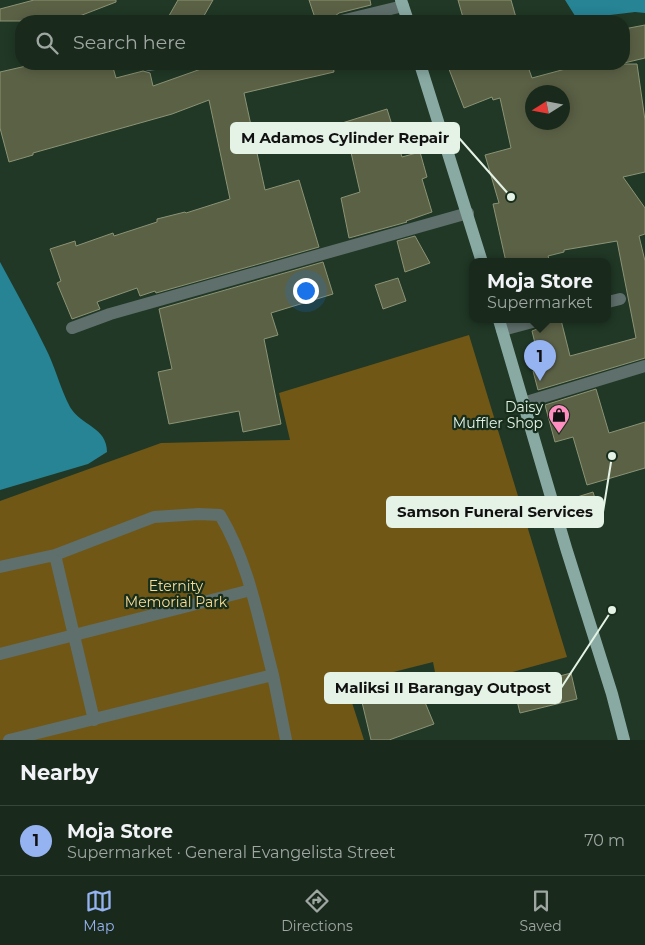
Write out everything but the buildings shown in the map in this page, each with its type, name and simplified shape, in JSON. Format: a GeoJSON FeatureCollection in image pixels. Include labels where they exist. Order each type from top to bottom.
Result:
{"type":"FeatureCollection","features":[{"type":"Feature","properties":{"kind":"main road"},"geometry":{"type":"LineString","coordinates":[[402,3],[406,15]]}},
{"type":"Feature","properties":{"kind":"main road"},"geometry":{"type":"LineString","coordinates":[[422,70],[481,258]]}},
{"type":"Feature","properties":{"kind":"main road"},"geometry":{"type":"LineString","coordinates":[[500,325],[612,694],[624,740]]}},
{"type":"Feature","properties":{"kind":"street"},"geometry":{"type":"LineString","coordinates":[[361,15],[402,3]]}},
{"type":"Feature","properties":{"kind":"street"},"geometry":{"type":"LineString","coordinates":[[72,328],[110,314],[468,213]]}},
{"type":"Feature","properties":{"kind":"street"},"geometry":{"type":"LineString","coordinates":[[611,301],[620,298]]}},
{"type":"Feature","properties":{"kind":"street"},"geometry":{"type":"LineString","coordinates":[[500,325],[516,323]]}},
{"type":"Feature","properties":{"kind":"street"},"geometry":{"type":"LineString","coordinates":[[523,403],[645,366]]}},
{"type":"Feature","properties":{"kind":"street"},"geometry":{"type":"LineString","coordinates":[[0,567],[55,555],[154,517],[199,514],[220,515],[231,534],[250,590],[273,675],[286,740]]}},
{"type":"Feature","properties":{"kind":"street"},"geometry":{"type":"LineString","coordinates":[[55,555],[94,720]]}},
{"type":"Feature","properties":{"kind":"street"},"geometry":{"type":"LineString","coordinates":[[0,654],[250,590]]}},
{"type":"Feature","properties":{"kind":"street"},"geometry":{"type":"LineString","coordinates":[[9,740],[273,675]]}},
{"type":"Feature","properties":{"kind":"green space","name":"Eternity Memorial Park"},"geometry":{"type":"Polygon","coordinates":[[[469,335],[567,657],[439,692],[433,662],[362,680],[347,687],[364,740],[0,740],[0,501],[161,443],[290,440],[279,393],[469,335]]]}},
{"type":"Feature","properties":{"kind":"water"},"geometry":{"type":"Polygon","coordinates":[[[565,0],[645,0],[645,13],[574,15],[565,0]]]}},
{"type":"Feature","properties":{"kind":"water"},"geometry":{"type":"Polygon","coordinates":[[[0,262],[49,354],[70,407],[80,419],[103,437],[107,452],[88,464],[0,490],[0,262]]]}},
{"type":"Feature","properties":{"kind":"place","name":"M Adamos Cylinder Repair"},"geometry":{"type":"Point","coordinates":[511,197]}},
{"type":"Feature","properties":{"kind":"place","name":"Moja Store"},"geometry":{"type":"Point","coordinates":[540,381]}},
{"type":"Feature","properties":{"kind":"place","name":"Daisy Muffler Shop"},"geometry":{"type":"Point","coordinates":[559,434]}},
{"type":"Feature","properties":{"kind":"place","name":"Samson Funeral Services"},"geometry":{"type":"Point","coordinates":[612,456]}},
{"type":"Feature","properties":{"kind":"place","name":"Maliksi II Barangay Outpost"},"geometry":{"type":"Point","coordinates":[612,610]}}]}
